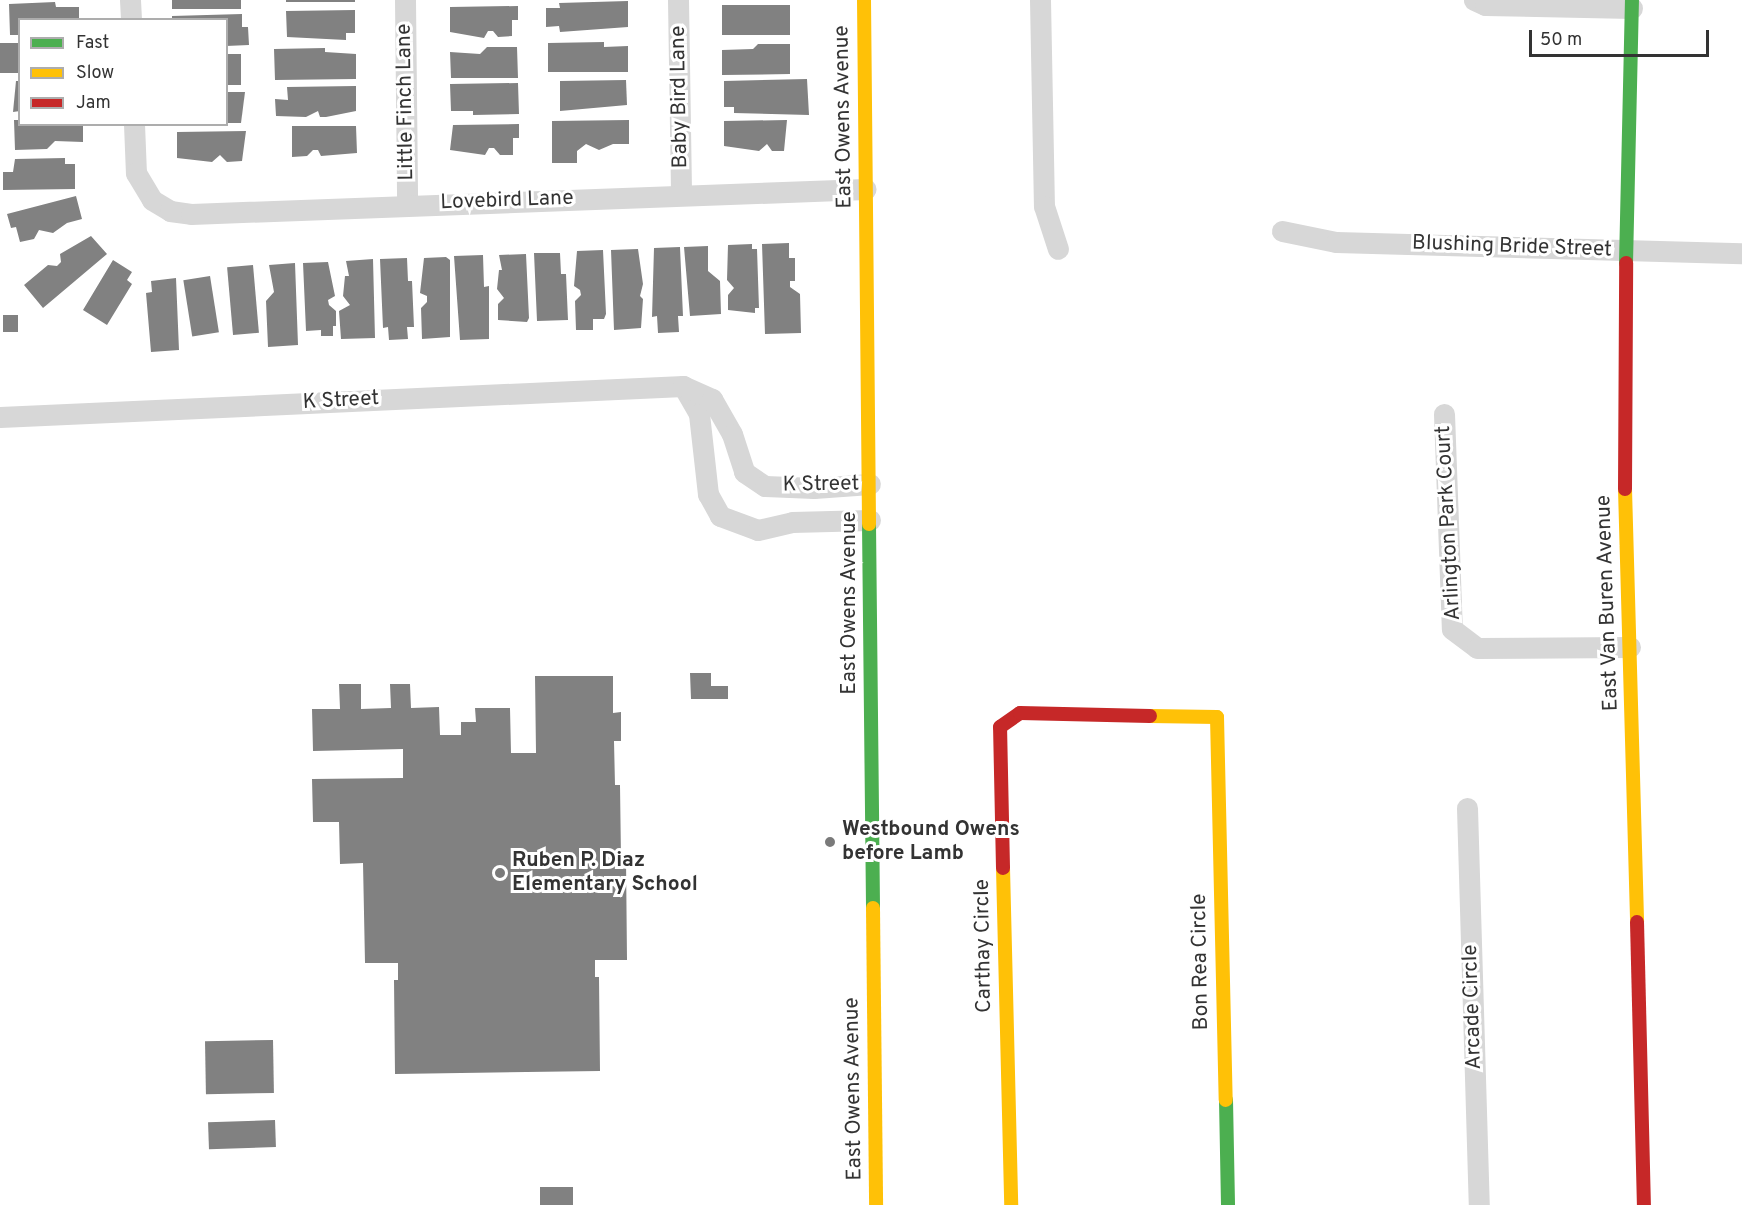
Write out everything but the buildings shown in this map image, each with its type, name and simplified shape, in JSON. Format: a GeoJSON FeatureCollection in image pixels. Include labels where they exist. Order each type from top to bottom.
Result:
{"type":"FeatureCollection","features":[{"type":"Feature","properties":{"kind":"street"},"geometry":{"type":"LineString","coordinates":[[130,0],[131,18]]}},
{"type":"Feature","properties":{"kind":"street","name":"Little Finch Lane"},"geometry":{"type":"LineString","coordinates":[[405,0],[407,205]]}},
{"type":"Feature","properties":{"kind":"street","name":"Baby Bird Lane"},"geometry":{"type":"LineString","coordinates":[[678,0],[681,194]]}},
{"type":"Feature","properties":{"kind":"street","name":"East Owens Avenue"},"geometry":{"type":"LineString","coordinates":[[864,0],[876,1205]]}},
{"type":"Feature","properties":{"kind":"street"},"geometry":{"type":"LineString","coordinates":[[1040,0],[1044,206],[1058,249]]}},
{"type":"Feature","properties":{"kind":"street"},"geometry":{"type":"LineString","coordinates":[[1474,0],[1485,5],[1632,4]]}},
{"type":"Feature","properties":{"kind":"street","name":"East Van Buren Avenue"},"geometry":{"type":"LineString","coordinates":[[1632,4],[1623,405],[1644,1205]]}},
{"type":"Feature","properties":{"kind":"street","name":"Lovebird Lane"},"geometry":{"type":"LineString","coordinates":[[135,126],[136,172],[152,200],[170,211],[191,214],[681,194],[866,189]]}},
{"type":"Feature","properties":{"kind":"street","name":"Blushing Bride Street"},"geometry":{"type":"LineString","coordinates":[[1282,231],[1336,242],[1742,253]]}},
{"type":"Feature","properties":{"kind":"street","name":"K Street"},"geometry":{"type":"LineString","coordinates":[[0,417],[683,386],[712,399],[732,434],[744,472],[765,486],[814,488],[870,484]]}},
{"type":"Feature","properties":{"kind":"street","name":"K Street"},"geometry":{"type":"LineString","coordinates":[[683,386],[699,414],[708,494],[720,516],[758,530],[792,522],[870,520]]}},
{"type":"Feature","properties":{"kind":"street","name":"Arlington Park Court"},"geometry":{"type":"LineString","coordinates":[[1444,414],[1452,629],[1477,648],[1630,647]]}},
{"type":"Feature","properties":{"kind":"street","name":"Carthay Circle"},"geometry":{"type":"LineString","coordinates":[[1011,1205],[1000,727],[1020,713],[1217,717]]}},
{"type":"Feature","properties":{"kind":"street","name":"Bon Rea Circle"},"geometry":{"type":"LineString","coordinates":[[1217,717],[1228,1205]]}},
{"type":"Feature","properties":{"kind":"street","name":"Arcade Circle"},"geometry":{"type":"LineString","coordinates":[[1467,808],[1479,1205]]}},
{"type":"Feature","properties":{"kind":"traffic: fast"},"geometry":{"type":"LineString","coordinates":[[1626,263],[1632,0]]}},
{"type":"Feature","properties":{"kind":"traffic: fast"},"geometry":{"type":"LineString","coordinates":[[869,524],[873,908]]}},
{"type":"Feature","properties":{"kind":"traffic: fast"},"geometry":{"type":"LineString","coordinates":[[1226,1100],[1228,1205]]}},
{"type":"Feature","properties":{"kind":"traffic: slow"},"geometry":{"type":"LineString","coordinates":[[864,0],[869,524]]}},
{"type":"Feature","properties":{"kind":"traffic: slow"},"geometry":{"type":"LineString","coordinates":[[1625,489],[1637,922]]}},
{"type":"Feature","properties":{"kind":"traffic: slow"},"geometry":{"type":"LineString","coordinates":[[1150,716],[1217,717],[1226,1100]]}},
{"type":"Feature","properties":{"kind":"traffic: slow"},"geometry":{"type":"LineString","coordinates":[[1003,868],[1011,1205]]}},
{"type":"Feature","properties":{"kind":"traffic: slow"},"geometry":{"type":"LineString","coordinates":[[873,908],[876,1205]]}},
{"type":"Feature","properties":{"kind":"traffic: jam"},"geometry":{"type":"LineString","coordinates":[[1625,489],[1626,263]]}},
{"type":"Feature","properties":{"kind":"traffic: jam"},"geometry":{"type":"LineString","coordinates":[[1003,868],[1000,727],[1020,713],[1150,716]]}},
{"type":"Feature","properties":{"kind":"traffic: jam"},"geometry":{"type":"LineString","coordinates":[[1637,922],[1644,1205]]}},
{"type":"Feature","properties":{"kind":"place","name":"Westbound Owens before Lamb"},"geometry":{"type":"Point","coordinates":[830,842]}},
{"type":"Feature","properties":{"kind":"place","name":"Ruben P. Diaz Elementary School"},"geometry":{"type":"Point","coordinates":[500,873]}}]}
